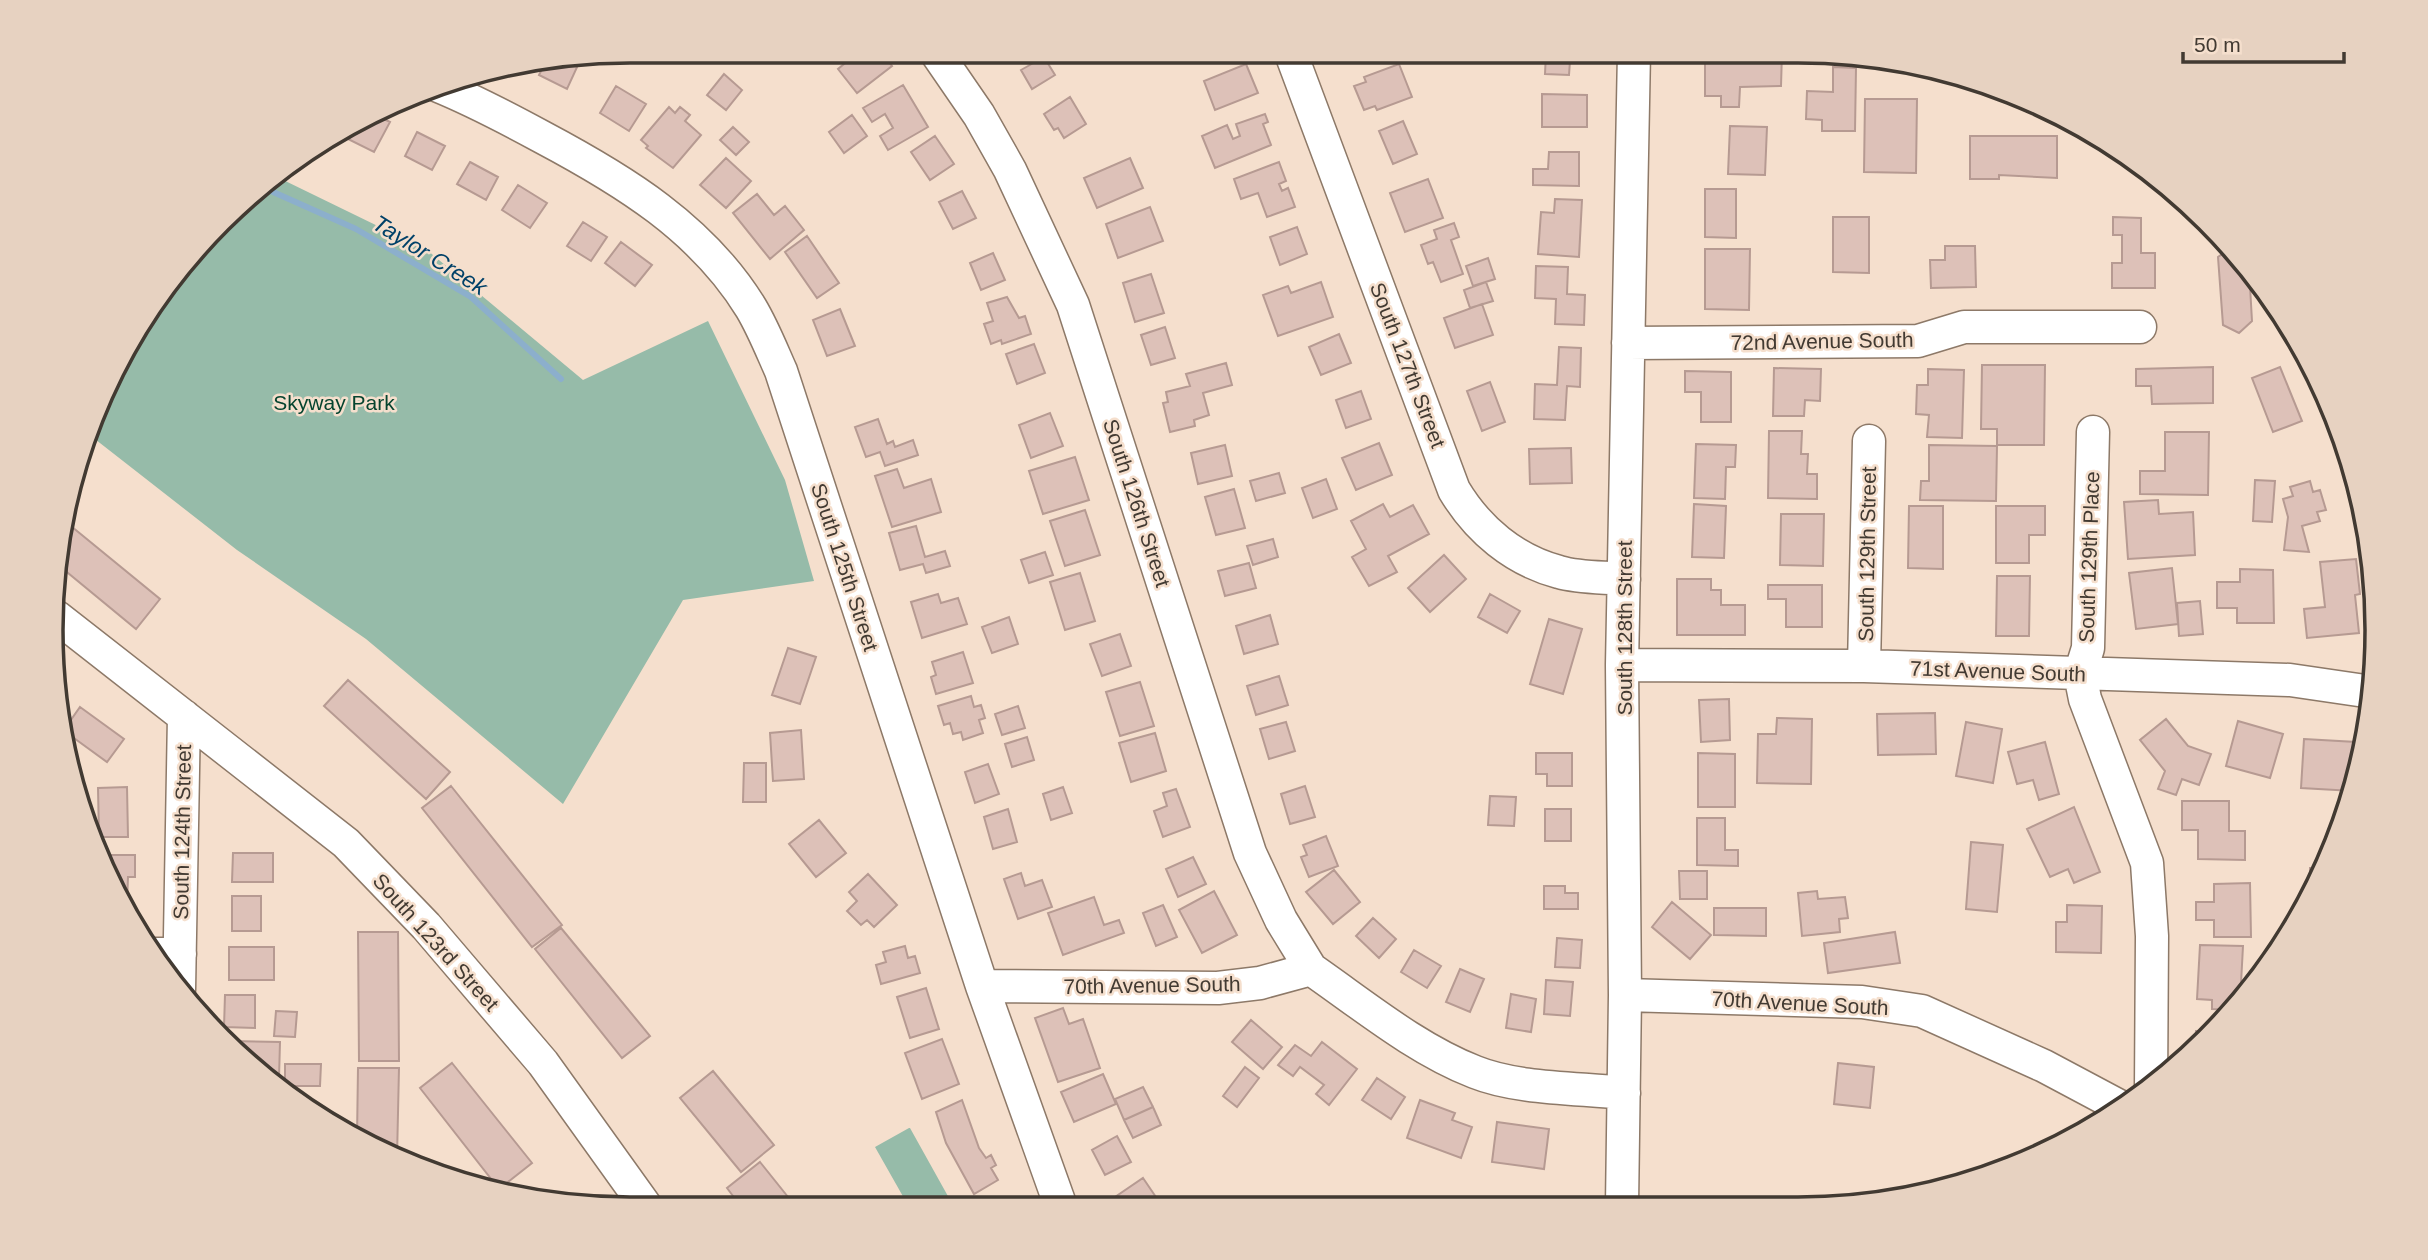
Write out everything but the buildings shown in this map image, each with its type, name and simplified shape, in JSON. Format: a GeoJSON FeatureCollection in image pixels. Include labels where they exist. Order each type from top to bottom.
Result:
{"type":"FeatureCollection","features":[{"type":"Feature","properties":{"kind":"street","name":"South 126th Street"},"geometry":{"type":"LineString","coordinates":[[943,63],[979,115],[1010,170],[1073,305],[1250,853],[1281,919],[1311,969]]}},
{"type":"Feature","properties":{"kind":"street","name":"South 127th Street"},"geometry":{"type":"LineString","coordinates":[[1294,63],[1454,491],[1467,512],[1483,530],[1518,555],[1538,564],[1559,572],[1624,579]]}},
{"type":"Feature","properties":{"kind":"street","name":"South 128th Street"},"geometry":{"type":"LineString","coordinates":[[1622,1197],[1625,995],[1622,665],[1634,63]]}},
{"type":"Feature","properties":{"kind":"street","name":"South 125th Street"},"geometry":{"type":"LineString","coordinates":[[453,92],[472,99],[614,175],[675,221],[714,260],[751,309],[781,372],[1051,1197]]}},
{"type":"Feature","properties":{"kind":"street","name":"72nd Avenue South"},"geometry":{"type":"LineString","coordinates":[[1628,343],[1918,341],[1964,327],[2140,327]]}},
{"type":"Feature","properties":{"kind":"street","name":"South 129th Place"},"geometry":{"type":"LineString","coordinates":[[2094,432],[2088,648],[2080,674],[2085,699],[2147,863],[2152,936],[2151,1073]]}},
{"type":"Feature","properties":{"kind":"street","name":"South 129th Street"},"geometry":{"type":"LineString","coordinates":[[1864,666],[1869,441]]}},
{"type":"Feature","properties":{"kind":"street"},"geometry":{"type":"LineString","coordinates":[[63,622],[184,716]]}},
{"type":"Feature","properties":{"kind":"street","name":"71st Avenue South"},"geometry":{"type":"LineString","coordinates":[[1622,665],[1864,666],[2290,680],[2361,690]]}},
{"type":"Feature","properties":{"kind":"street","name":"South 124th Street"},"geometry":{"type":"LineString","coordinates":[[165,954],[184,716]]}},
{"type":"Feature","properties":{"kind":"street","name":"South 123rd Street"},"geometry":{"type":"LineString","coordinates":[[184,716],[346,843],[426,926],[543,1063],[639,1197]]}},
{"type":"Feature","properties":{"kind":"street","name":"70th Avenue South"},"geometry":{"type":"LineString","coordinates":[[982,986],[1218,988],[1259,983],[1311,969]]}},
{"type":"Feature","properties":{"kind":"street"},"geometry":{"type":"LineString","coordinates":[[1311,969],[1391,1024],[1475,1072],[1500,1080],[1624,1093]]}},
{"type":"Feature","properties":{"kind":"street","name":"70th Avenue South"},"geometry":{"type":"LineString","coordinates":[[1625,995],[1862,1002],[1922,1011],[2044,1066],[2112,1102]]}},
{"type":"Feature","properties":{"kind":"green space","name":"Skyway Park"},"geometry":{"type":"Polygon","coordinates":[[[284,181],[427,250],[583,380],[708,321],[785,480],[814,581],[683,600],[563,804],[366,639],[237,550],[96,440],[121,379],[139,346],[180,285],[229,229],[284,181]]]}},
{"type":"Feature","properties":{"kind":"green space"},"geometry":{"type":"Polygon","coordinates":[[[910,1128],[948,1197],[903,1197],[875,1147],[910,1128]]]}},
{"type":"Feature","properties":{"kind":"waterway","name":"Taylor Creek"},"geometry":{"type":"LineString","coordinates":[[271,191],[356,229],[471,297],[561,379]]}}]}
